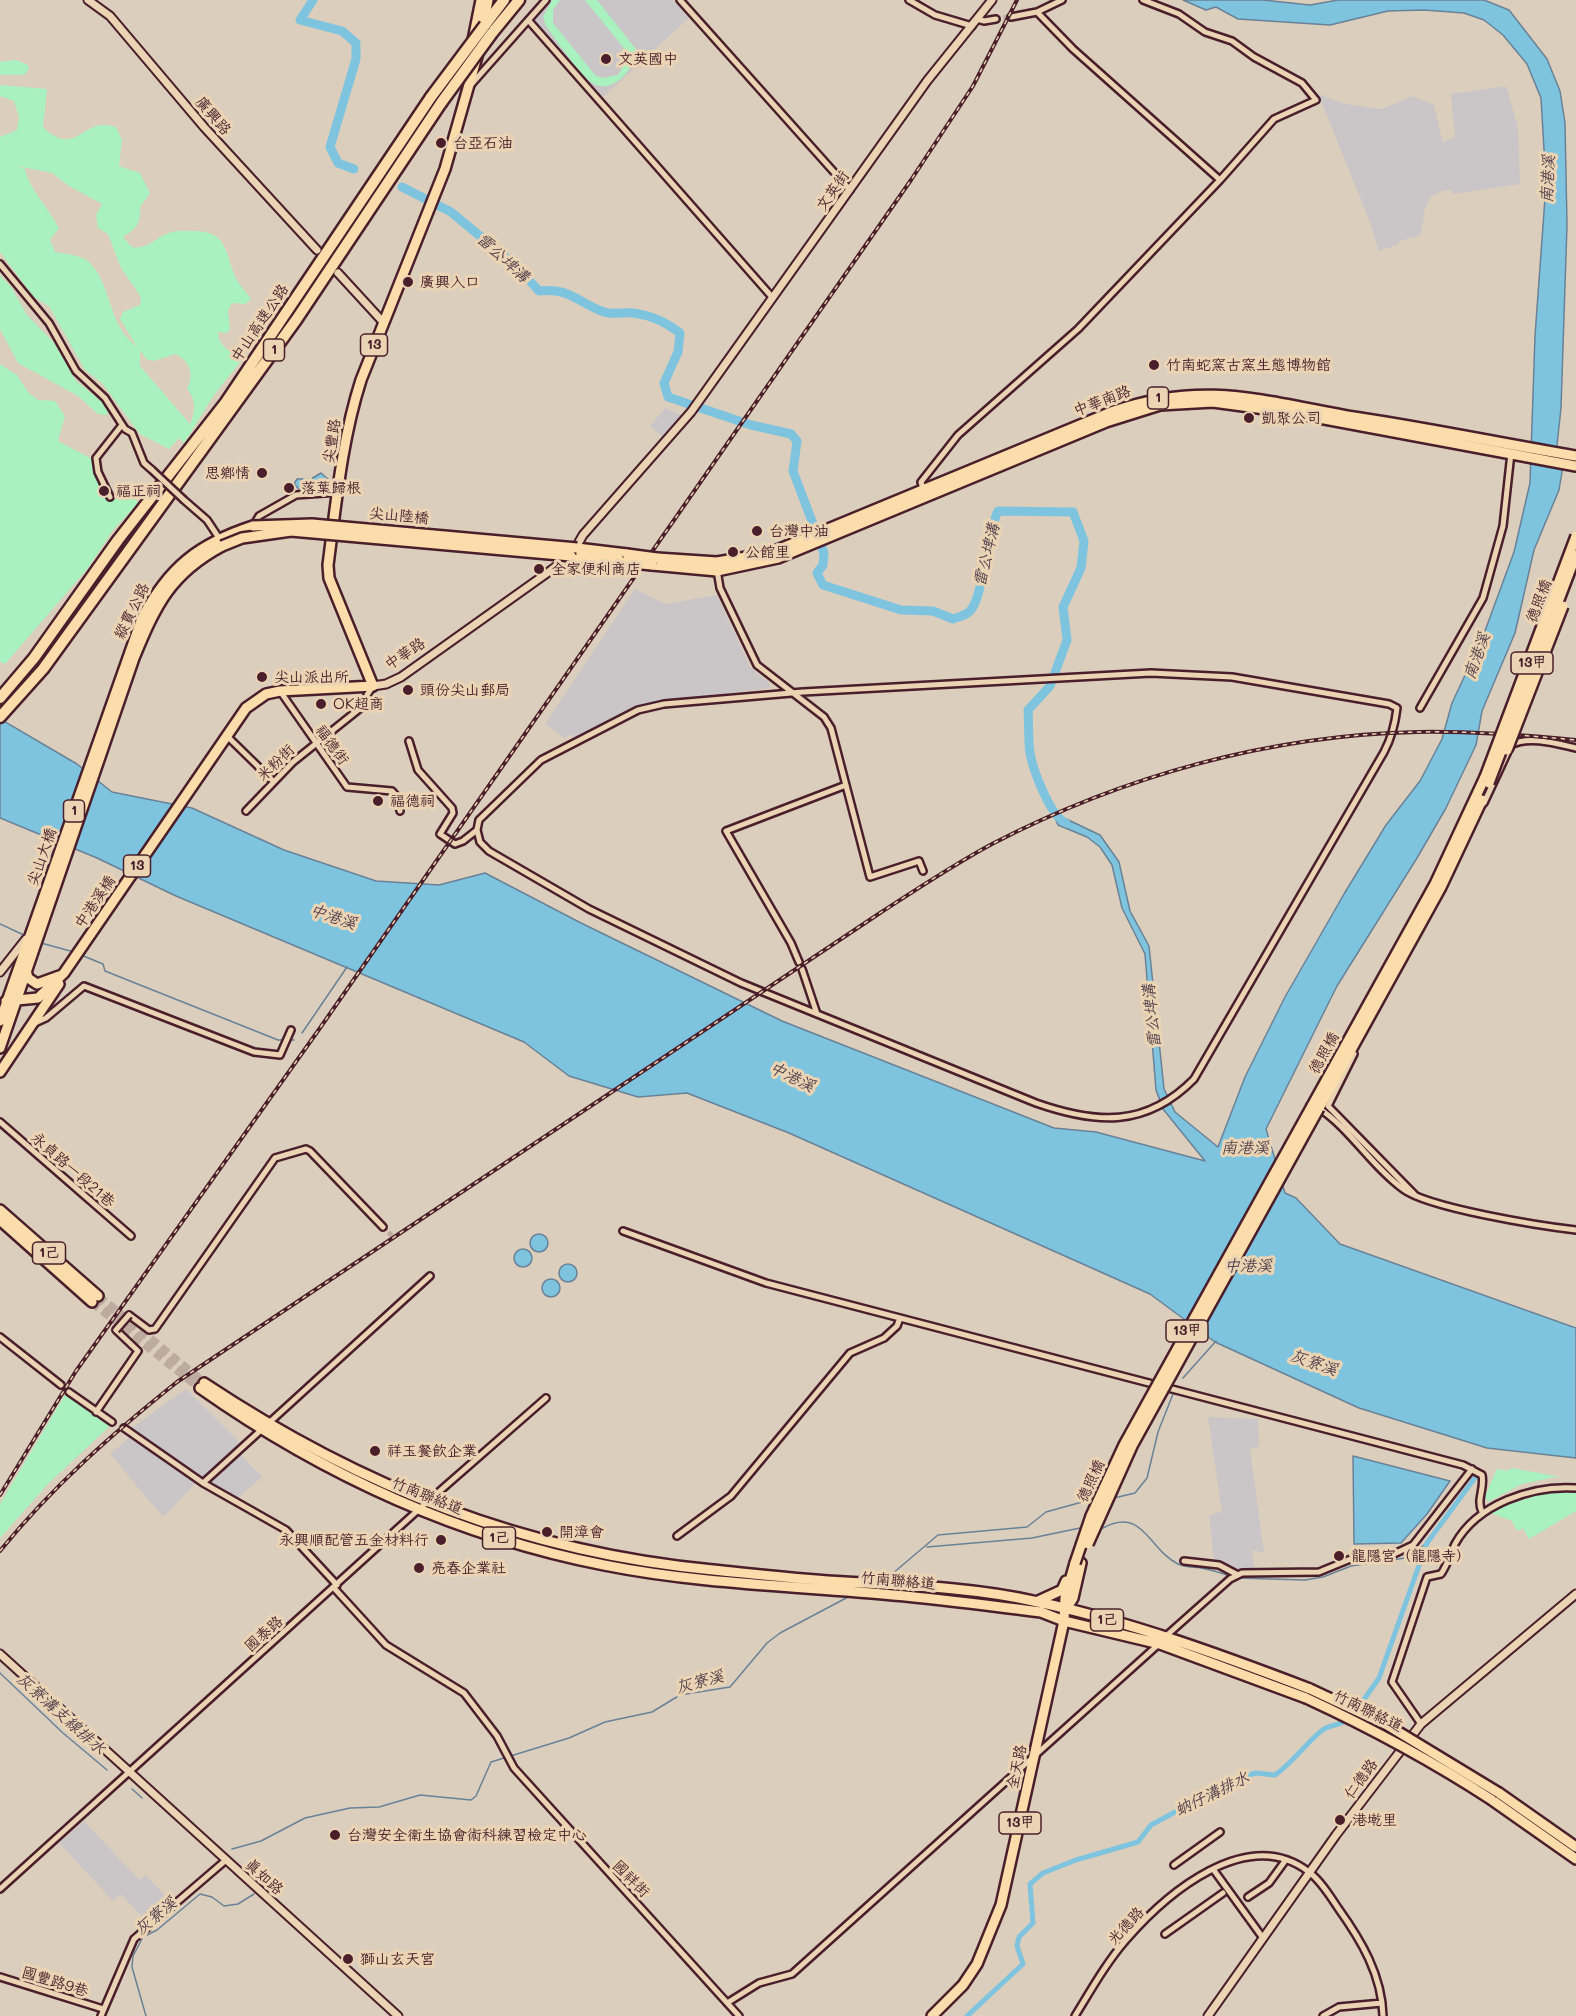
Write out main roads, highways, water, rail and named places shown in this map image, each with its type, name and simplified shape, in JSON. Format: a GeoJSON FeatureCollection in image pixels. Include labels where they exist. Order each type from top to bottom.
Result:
{"type":"FeatureCollection","features":[{"type":"Feature","properties":{"kind":"highway","name":"中山高速公路"},"geometry":{"type":"LineString","coordinates":[[0,698],[34,658],[118,540],[226,402],[488,29],[504,0]]}},
{"type":"Feature","properties":{"kind":"highway","name":"中山高速公路"},"geometry":{"type":"LineString","coordinates":[[488,29],[519,0]]}},
{"type":"Feature","properties":{"kind":"highway","name":"中山高速公路"},"geometry":{"type":"LineString","coordinates":[[0,717],[43,669],[97,591],[296,320],[436,100]]}},
{"type":"Feature","properties":{"kind":"main road"},"geometry":{"type":"LineString","coordinates":[[466,90],[465,76],[481,0]]}},
{"type":"Feature","properties":{"kind":"main road","name":"13"},"geometry":{"type":"LineString","coordinates":[[466,90],[474,74],[488,0]]}},
{"type":"Feature","properties":{"kind":"main road","name":"尖豐路"},"geometry":{"type":"LineString","coordinates":[[373,686],[329,578],[328,566],[352,407],[383,322],[437,188],[456,133],[466,90]]}},
{"type":"Feature","properties":{"kind":"main road","name":"中華南路"},"geometry":{"type":"LineString","coordinates":[[574,552],[717,567],[763,559],[825,536],[1006,459],[1157,402],[1270,405],[1515,449]]}},
{"type":"Feature","properties":{"kind":"main road","name":"1"},"geometry":{"type":"LineString","coordinates":[[1515,449],[1576,456]]}},
{"type":"Feature","properties":{"kind":"main road","name":"1"},"geometry":{"type":"LineString","coordinates":[[1515,449],[1576,466]]}},
{"type":"Feature","properties":{"kind":"main road","name":"尖山陸橋"},"geometry":{"type":"LineString","coordinates":[[221,541],[253,526],[312,524],[574,552]]}},
{"type":"Feature","properties":{"kind":"main road","name":"尖山陸橋"},"geometry":{"type":"LineString","coordinates":[[221,541],[266,532],[291,531],[574,552]]}},
{"type":"Feature","properties":{"kind":"main road"},"geometry":{"type":"LineString","coordinates":[[1487,780],[1576,536]]}},
{"type":"Feature","properties":{"kind":"main road","name":"縱貫公路"},"geometry":{"type":"LineString","coordinates":[[131,655],[154,609],[166,591],[198,559],[221,541]]}},
{"type":"Feature","properties":{"kind":"main road","name":"德照橋"},"geometry":{"type":"LineString","coordinates":[[1487,780],[1576,547]]}},
{"type":"Feature","properties":{"kind":"main road","name":"德照橋"},"geometry":{"type":"LineString","coordinates":[[1078,1563],[1133,1444],[1441,887],[1487,780],[1576,555]]}},
{"type":"Feature","properties":{"kind":"main road"},"geometry":{"type":"LineString","coordinates":[[1487,780],[1520,721],[1576,571]]}},
{"type":"Feature","properties":{"kind":"main road","name":"尖山大橋"},"geometry":{"type":"LineString","coordinates":[[22,968],[33,930],[131,655]]}},
{"type":"Feature","properties":{"kind":"main road","name":"尖山大橋"},"geometry":{"type":"LineString","coordinates":[[22,968],[131,655]]}},
{"type":"Feature","properties":{"kind":"main road","name":"中華路"},"geometry":{"type":"LineString","coordinates":[[211,759],[226,735],[255,700],[280,691],[373,686]]}},
{"type":"Feature","properties":{"kind":"main road","name":"中港溪橋"},"geometry":{"type":"LineString","coordinates":[[64,974],[211,759]]}},
{"type":"Feature","properties":{"kind":"main road"},"geometry":{"type":"LineString","coordinates":[[22,968],[31,982],[37,984],[64,974]]}},
{"type":"Feature","properties":{"kind":"main road","name":"1"},"geometry":{"type":"LineString","coordinates":[[0,1022],[7,1000],[22,968]]}},
{"type":"Feature","properties":{"kind":"main road","name":"13"},"geometry":{"type":"LineString","coordinates":[[7,1000],[38,998],[64,974]]}},
{"type":"Feature","properties":{"kind":"main road","name":"13"},"geometry":{"type":"LineString","coordinates":[[0,1072],[64,974]]}},
{"type":"Feature","properties":{"kind":"main road","name":"1"},"geometry":{"type":"LineString","coordinates":[[0,1048],[7,1000]]}},
{"type":"Feature","properties":{"kind":"main road","name":"1己"},"geometry":{"type":"LineString","coordinates":[[0,1210],[95,1299],[0,1220]]}},
{"type":"Feature","properties":{"kind":"main road","name":"竹南聯絡道"},"geometry":{"type":"LineString","coordinates":[[202,1386],[338,1473],[417,1510],[516,1544],[603,1565],[677,1576],[832,1586],[896,1584],[966,1591],[1038,1602],[1166,1636],[1308,1693],[1495,1797],[1576,1847]]}},
{"type":"Feature","properties":{"kind":"main road","name":"竹南聯絡道"},"geometry":{"type":"LineString","coordinates":[[265,1427],[428,1503],[550,1544],[614,1557],[1041,1612],[1064,1621],[1160,1644],[1308,1693]]}},
{"type":"Feature","properties":{"kind":"main road"},"geometry":{"type":"LineString","coordinates":[[1038,1602],[1062,1590],[1078,1563]]}},
{"type":"Feature","properties":{"kind":"main road","name":"13甲"},"geometry":{"type":"LineString","coordinates":[[1066,1610],[1072,1598],[1078,1563]]}},
{"type":"Feature","properties":{"kind":"main road","name":"全天路"},"geometry":{"type":"LineString","coordinates":[[932,2016],[963,1985],[977,1964],[992,1932],[1008,1876],[1066,1610]]}},
{"type":"Feature","properties":{"kind":"main road","name":"竹南聯絡道"},"geometry":{"type":"LineString","coordinates":[[1495,1797],[1576,1859]]}},
{"type":"Feature","properties":{"kind":"water","name":"中港溪"},"geometry":{"type":"Polygon","coordinates":[[[1183,0],[1263,0],[1310,5],[1338,0],[1484,0],[1509,10],[1547,59],[1560,91],[1565,123],[1567,225],[1561,408],[1557,445],[1562,472],[1559,490],[1534,550],[1515,633],[1482,711],[1476,745],[1446,808],[1337,986],[1266,1129],[1285,1193],[1296,1198],[1340,1244],[1576,1328],[1576,1458],[1487,1448],[1359,1408],[1215,1342],[1150,1294],[789,1133],[687,1093],[638,1097],[569,1076],[524,1042],[176,896],[97,858],[0,818],[0,719],[77,764],[112,792],[192,808],[284,850],[376,881],[439,885],[485,873],[581,923],[782,1021],[1054,1128],[1096,1132],[1205,1161],[1163,1109],[1156,1090],[1145,954],[1122,908],[1112,865],[1100,847],[1087,837],[1058,825],[1055,818],[1062,817],[1100,835],[1119,862],[1130,911],[1149,946],[1164,1089],[1175,1112],[1218,1147],[1245,1077],[1285,997],[1344,894],[1386,825],[1420,781],[1442,739],[1452,703],[1482,639],[1514,552],[1530,483],[1535,336],[1546,184],[1541,98],[1527,64],[1503,35],[1484,20],[1464,13],[1424,10],[1388,11],[1330,25],[1238,19],[1216,7],[1206,10],[1183,0]]]}},
{"type":"Feature","properties":{"kind":"water"},"geometry":{"type":"Polygon","coordinates":[[[321,473],[329,480],[324,486],[310,485],[300,490],[294,484],[297,479],[311,479],[321,473]]]}},
{"type":"Feature","properties":{"kind":"water"},"geometry":{"type":"Polygon","coordinates":[[[535,1234],[543,1234],[548,1239],[546,1250],[535,1252],[530,1247],[530,1239],[535,1234]]]}},
{"type":"Feature","properties":{"kind":"water"},"geometry":{"type":"Polygon","coordinates":[[[519,1249],[527,1249],[532,1254],[530,1265],[519,1267],[514,1262],[514,1254],[519,1249]]]}},
{"type":"Feature","properties":{"kind":"water"},"geometry":{"type":"Polygon","coordinates":[[[564,1264],[572,1264],[577,1269],[575,1280],[564,1282],[559,1277],[559,1269],[564,1264]]]}},
{"type":"Feature","properties":{"kind":"water"},"geometry":{"type":"Polygon","coordinates":[[[547,1279],[555,1279],[560,1284],[558,1295],[547,1297],[542,1292],[542,1284],[547,1279]]]}},
{"type":"Feature","properties":{"kind":"water"},"geometry":{"type":"Polygon","coordinates":[[[1353,1456],[1450,1481],[1427,1514],[1401,1543],[1354,1544],[1353,1456]]]}},
{"type":"Feature","properties":{"kind":"waterway","name":"雷公埤溝"},"geometry":{"type":"LineString","coordinates":[[313,0],[300,20],[342,31],[356,43],[356,59],[330,147],[338,163],[354,169]]}},
{"type":"Feature","properties":{"kind":"waterway","name":"雷公埤溝"},"geometry":{"type":"LineString","coordinates":[[402,187],[451,212],[516,266],[539,291],[559,291],[607,313],[646,315],[680,333],[678,352],[664,383],[668,397],[751,425],[791,434],[797,441],[793,471],[824,553],[823,565],[817,573],[823,585],[901,610],[933,611],[953,619],[968,613],[975,603],[998,511],[1073,512],[1084,541],[1081,568],[1063,607],[1067,640],[1050,686],[1028,710],[1029,748],[1035,770],[1048,802],[1054,812],[1066,823]]}},
{"type":"Feature","properties":{"kind":"waterway"},"geometry":{"type":"LineString","coordinates":[[0,924],[26,936]]}},
{"type":"Feature","properties":{"kind":"waterway"},"geometry":{"type":"LineString","coordinates":[[41,943],[74,952]]}},
{"type":"Feature","properties":{"kind":"waterway"},"geometry":{"type":"LineString","coordinates":[[81,955],[103,964],[105,971],[278,1040],[284,1040]]}},
{"type":"Feature","properties":{"kind":"waterway"},"geometry":{"type":"LineString","coordinates":[[302,1033],[347,967]]}},
{"type":"Feature","properties":{"kind":"waterway"},"geometry":{"type":"LineString","coordinates":[[288,1040],[294,1040]]}},
{"type":"Feature","properties":{"kind":"waterway","name":"灰寮溪"},"geometry":{"type":"LineString","coordinates":[[1183,1378],[1216,1341]]}},
{"type":"Feature","properties":{"kind":"waterway","name":"灰寮溪"},"geometry":{"type":"LineString","coordinates":[[1114,1498],[1135,1493],[1147,1478],[1158,1432],[1173,1394]]}},
{"type":"Feature","properties":{"kind":"waterway","name":"蚋仔溝排水"},"geometry":{"type":"LineString","coordinates":[[1356,1711],[1379,1678],[1427,1543],[1477,1475]]}},
{"type":"Feature","properties":{"kind":"waterway","name":"灰寮溪"},"geometry":{"type":"LineString","coordinates":[[881,1580],[892,1574],[938,1535],[1027,1527],[1046,1512],[1093,1499]]}},
{"type":"Feature","properties":{"kind":"waterway"},"geometry":{"type":"LineString","coordinates":[[1103,1528],[1128,1522],[1145,1532],[1168,1558],[1178,1564],[1232,1577]]}},
{"type":"Feature","properties":{"kind":"waterway"},"geometry":{"type":"LineString","coordinates":[[927,1547],[1032,1538],[1080,1528]]}},
{"type":"Feature","properties":{"kind":"waterway"},"geometry":{"type":"LineString","coordinates":[[1237,1578],[1305,1580],[1323,1577],[1351,1566],[1405,1558],[1427,1543]]}},
{"type":"Feature","properties":{"kind":"waterway","name":"灰寮溪"},"geometry":{"type":"LineString","coordinates":[[232,1849],[261,1841],[305,1818],[350,1808],[379,1807],[420,1795],[471,1800],[476,1796],[491,1762],[569,1738],[605,1722],[652,1712],[680,1695],[730,1687],[767,1643],[780,1633],[850,1596]]}},
{"type":"Feature","properties":{"kind":"waterway","name":"灰寮溝支線排水"},"geometry":{"type":"LineString","coordinates":[[0,1673],[63,1733],[107,1770]]}},
{"type":"Feature","properties":{"kind":"waterway","name":"蚋仔溝排水"},"geometry":{"type":"LineString","coordinates":[[967,2016],[1023,1964],[1017,1946],[1019,1937],[1033,1923],[1030,1884],[1043,1873],[1076,1860],[1138,1842],[1151,1825],[1238,1778],[1256,1773],[1275,1775],[1289,1764],[1318,1733],[1350,1717]]}},
{"type":"Feature","properties":{"kind":"waterway","name":"灰寮溝支線排水"},"geometry":{"type":"LineString","coordinates":[[132,1789],[142,1798]]}},
{"type":"Feature","properties":{"kind":"waterway","name":"灰寮溪"},"geometry":{"type":"LineString","coordinates":[[146,2016],[132,1967],[133,1956],[143,1937],[157,1930],[200,1894],[212,1897],[224,1906],[238,1904],[254,1894]]}},
{"type":"Feature","properties":{"kind":"tunnel"},"geometry":{"type":"LineString","coordinates":[[996,19],[1011,17]]}},
{"type":"Feature","properties":{"kind":"tunnel"},"geometry":{"type":"LineString","coordinates":[[317,250],[338,273]]}},
{"type":"Feature","properties":{"kind":"tunnel"},"geometry":{"type":"LineString","coordinates":[[383,1227],[395,1239]]}},
{"type":"Feature","properties":{"kind":"tunnel"},"geometry":{"type":"LineString","coordinates":[[98,1296],[204,1383]]}},
{"type":"Feature","properties":{"kind":"tunnel"},"geometry":{"type":"LineString","coordinates":[[92,1302],[200,1388]]}},
{"type":"Feature","properties":{"kind":"railway"},"geometry":{"type":"LineString","coordinates":[[0,1495],[76,1371],[320,1028],[911,180],[973,86],[1017,0]]}},
{"type":"Feature","properties":{"kind":"railway"},"geometry":{"type":"LineString","coordinates":[[0,1551],[62,1483],[177,1382],[880,913],[992,844],[1093,798],[1145,779],[1253,751],[1307,741],[1418,732],[1458,732],[1576,740]]}},
{"type":"Feature","properties":{"kind":"place","name":"文英國中"},"geometry":{"type":"Point","coordinates":[606,59]}},
{"type":"Feature","properties":{"kind":"place","name":"台亞石油"},"geometry":{"type":"Point","coordinates":[441,143]}},
{"type":"Feature","properties":{"kind":"place","name":"廣興入口"},"geometry":{"type":"Point","coordinates":[408,282]}},
{"type":"Feature","properties":{"kind":"place","name":"竹南蛇窯古窯生態博物館"},"geometry":{"type":"Point","coordinates":[1154,365]}},
{"type":"Feature","properties":{"kind":"place","name":"凱聚公司"},"geometry":{"type":"Point","coordinates":[1249,418]}},
{"type":"Feature","properties":{"kind":"place","name":"思鄉情"},"geometry":{"type":"Point","coordinates":[262,473]}},
{"type":"Feature","properties":{"kind":"place","name":"落葉歸根"},"geometry":{"type":"Point","coordinates":[289,488]}},
{"type":"Feature","properties":{"kind":"place","name":"福正祠"},"geometry":{"type":"Point","coordinates":[104,491]}},
{"type":"Feature","properties":{"kind":"place","name":"台灣中油"},"geometry":{"type":"Point","coordinates":[757,531]}},
{"type":"Feature","properties":{"kind":"place","name":"公館里"},"geometry":{"type":"Point","coordinates":[733,552]}},
{"type":"Feature","properties":{"kind":"place","name":"全家便利商店"},"geometry":{"type":"Point","coordinates":[539,569]}},
{"type":"Feature","properties":{"kind":"place","name":"尖山派出所"},"geometry":{"type":"Point","coordinates":[262,677]}},
{"type":"Feature","properties":{"kind":"place","name":"頭份尖山郵局"},"geometry":{"type":"Point","coordinates":[408,690]}},
{"type":"Feature","properties":{"kind":"place","name":"OK超商"},"geometry":{"type":"Point","coordinates":[321,704]}},
{"type":"Feature","properties":{"kind":"place","name":"福德祠"},"geometry":{"type":"Point","coordinates":[378,801]}},
{"type":"Feature","properties":{"kind":"place","name":"祥玉餐飲企業"},"geometry":{"type":"Point","coordinates":[375,1451]}},
{"type":"Feature","properties":{"kind":"place","name":"開漳會"},"geometry":{"type":"Point","coordinates":[547,1532]}},
{"type":"Feature","properties":{"kind":"place","name":"永興順配管五金材料行"},"geometry":{"type":"Point","coordinates":[441,1540]}},
{"type":"Feature","properties":{"kind":"place","name":"龍隱宮（龍隱寺）"},"geometry":{"type":"Point","coordinates":[1339,1556]}},
{"type":"Feature","properties":{"kind":"place","name":"亮春企業社"},"geometry":{"type":"Point","coordinates":[419,1568]}},
{"type":"Feature","properties":{"kind":"place","name":"港墘里"},"geometry":{"type":"Point","coordinates":[1340,1820]}},
{"type":"Feature","properties":{"kind":"place","name":"台灣安全衛生協會術科練習檢定中心"},"geometry":{"type":"Point","coordinates":[335,1835]}},
{"type":"Feature","properties":{"kind":"place","name":"獅山玄天宮"},"geometry":{"type":"Point","coordinates":[348,1959]}},
{"type":"Feature","properties":{"kind":"water label","name":"南港溪"},"geometry":{"type":"Point","coordinates":[1548,179]}},
{"type":"Feature","properties":{"kind":"water label","name":"南港溪"},"geometry":{"type":"Point","coordinates":[1477,656]}},
{"type":"Feature","properties":{"kind":"water label","name":"南港溪"},"geometry":{"type":"Point","coordinates":[1245,1148]}}]}
